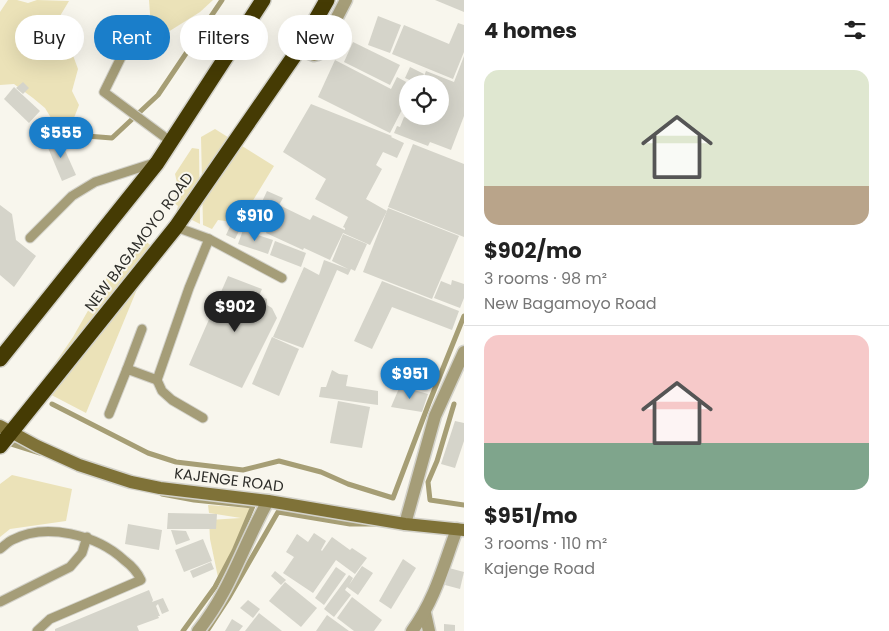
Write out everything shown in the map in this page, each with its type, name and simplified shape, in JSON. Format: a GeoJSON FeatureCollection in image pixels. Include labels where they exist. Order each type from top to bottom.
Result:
{"type":"FeatureCollection","features":[{"type":"Feature","properties":{"kind":"highway"},"geometry":{"type":"LineString","coordinates":[[0,359],[157,163],[263,0]]}},
{"type":"Feature","properties":{"kind":"highway","name":"NEW BAGAMOYO ROAD"},"geometry":{"type":"LineString","coordinates":[[318,15],[327,0]]}},
{"type":"Feature","properties":{"kind":"highway","name":"NEW BAGAMOYO ROAD"},"geometry":{"type":"LineString","coordinates":[[0,446],[6,429],[176,227],[291,60]]}},
{"type":"Feature","properties":{"kind":"street"},"geometry":{"type":"LineString","coordinates":[[338,15],[346,0]]}},
{"type":"Feature","properties":{"kind":"street"},"geometry":{"type":"LineString","coordinates":[[405,524],[435,416],[464,352]]}},
{"type":"Feature","properties":{"kind":"street","name":"KAJENGE ROAD"},"geometry":{"type":"LineString","coordinates":[[6,429],[36,446],[79,465],[131,482],[160,488],[268,501],[405,524],[460,530]]}},
{"type":"Feature","properties":{"kind":"street"},"geometry":{"type":"LineString","coordinates":[[198,631],[213,612],[236,569],[268,501]]}},
{"type":"Feature","properties":{"kind":"street"},"geometry":{"type":"LineString","coordinates":[[412,631],[425,613],[440,580],[448,553],[460,530]]}},
{"type":"Feature","properties":{"kind":"street"},"geometry":{"type":"LineString","coordinates":[[425,613],[429,631]]}},
{"type":"Feature","properties":{"kind":"lane"},"geometry":{"type":"LineString","coordinates":[[120,60],[104,92],[170,141]]}},
{"type":"Feature","properties":{"kind":"lane"},"geometry":{"type":"LineString","coordinates":[[30,238],[72,196],[95,182],[157,163]]}},
{"type":"Feature","properties":{"kind":"lane"},"geometry":{"type":"LineString","coordinates":[[176,227],[209,239],[282,278]]}},
{"type":"Feature","properties":{"kind":"lane"},"geometry":{"type":"LineString","coordinates":[[203,418],[172,400],[162,391],[157,380],[189,288],[209,239]]}},
{"type":"Feature","properties":{"kind":"lane"},"geometry":{"type":"LineString","coordinates":[[110,414],[142,330]]}},
{"type":"Feature","properties":{"kind":"lane"},"geometry":{"type":"LineString","coordinates":[[127,369],[157,380]]}},
{"type":"Feature","properties":{"kind":"lane"},"geometry":{"type":"LineString","coordinates":[[0,549],[12,540],[26,535],[56,532],[87,537],[114,551],[137,572],[141,580],[50,619],[37,631]]}},
{"type":"Feature","properties":{"kind":"lane"},"geometry":{"type":"LineString","coordinates":[[0,602],[70,567],[82,553],[87,537]]}},
{"type":"Feature","properties":{"kind":"shaded area"},"geometry":{"type":"Polygon","coordinates":[[[8,0],[28,3],[37,0],[69,1],[61,15],[15,15],[15,60],[75,60],[78,69],[72,91],[79,105],[65,141],[45,108],[14,84],[0,85],[0,12],[8,0]]]}},
{"type":"Feature","properties":{"kind":"shaded area"},"geometry":{"type":"Polygon","coordinates":[[[149,0],[213,0],[195,15],[180,15],[180,24],[170,31],[170,15],[150,15],[149,0]]]}},
{"type":"Feature","properties":{"kind":"shaded area"},"geometry":{"type":"Polygon","coordinates":[[[215,129],[274,166],[241,220],[232,222],[218,220],[212,229],[203,225],[201,137],[215,129]]]}},
{"type":"Feature","properties":{"kind":"shaded area"},"geometry":{"type":"Polygon","coordinates":[[[192,148],[199,149],[200,224],[176,212],[178,206],[173,202],[178,187],[175,174],[192,148]]]}},
{"type":"Feature","properties":{"kind":"shaded area"},"geometry":{"type":"Polygon","coordinates":[[[144,240],[154,248],[86,413],[38,388],[73,337],[110,272],[124,262],[144,240]]]}},
{"type":"Feature","properties":{"kind":"shaded area"},"geometry":{"type":"Polygon","coordinates":[[[12,475],[72,489],[66,521],[10,529],[0,537],[0,484],[12,475]]]}},
{"type":"Feature","properties":{"kind":"shaded area"},"geometry":{"type":"Polygon","coordinates":[[[208,505],[249,508],[252,515],[219,582],[210,539],[209,520],[241,518],[209,513],[208,505]]]}},
{"type":"Feature","properties":{"kind":"building"},"geometry":{"type":"Polygon","coordinates":[[[435,0],[464,0],[464,12],[435,0]]]}},
{"type":"Feature","properties":{"kind":"building"},"geometry":{"type":"Polygon","coordinates":[[[378,16],[401,25],[390,53],[368,45],[378,16]]]}},
{"type":"Feature","properties":{"kind":"building"},"geometry":{"type":"Polygon","coordinates":[[[458,23],[464,25],[464,52],[453,79],[449,77],[449,75],[443,75],[392,54],[404,25],[449,44],[458,23]]]}},
{"type":"Feature","properties":{"kind":"building"},"geometry":{"type":"Polygon","coordinates":[[[353,42],[400,65],[390,85],[344,62],[345,60],[352,60],[353,42]]]}},
{"type":"Feature","properties":{"kind":"building"},"geometry":{"type":"Polygon","coordinates":[[[464,56],[464,116],[451,150],[430,142],[428,146],[394,133],[397,126],[400,127],[401,125],[449,125],[449,80],[454,82],[464,56]]]}},
{"type":"Feature","properties":{"kind":"building"},"geometry":{"type":"Polygon","coordinates":[[[335,60],[391,89],[397,77],[399,78],[399,116],[390,133],[318,97],[335,60]]]}},
{"type":"Feature","properties":{"kind":"building"},"geometry":{"type":"Polygon","coordinates":[[[410,67],[424,74],[424,75],[406,75],[410,67]]]}},
{"type":"Feature","properties":{"kind":"building"},"geometry":{"type":"Polygon","coordinates":[[[426,71],[436,75],[424,75],[426,71]]]}},
{"type":"Feature","properties":{"kind":"building"},"geometry":{"type":"Polygon","coordinates":[[[23,82],[29,88],[23,94],[16,88],[23,82]]]}},
{"type":"Feature","properties":{"kind":"building"},"geometry":{"type":"Polygon","coordinates":[[[14,87],[40,111],[29,123],[4,99],[14,87]]]}},
{"type":"Feature","properties":{"kind":"building"},"geometry":{"type":"Polygon","coordinates":[[[311,104],[392,136],[404,143],[397,158],[383,152],[376,165],[382,169],[366,199],[387,211],[370,245],[343,233],[330,260],[266,233],[267,230],[252,223],[267,191],[283,198],[279,205],[310,220],[313,215],[345,230],[343,227],[348,217],[315,199],[326,179],[283,152],[311,104]]]}},
{"type":"Feature","properties":{"kind":"building"},"geometry":{"type":"Polygon","coordinates":[[[59,137],[76,175],[62,181],[46,143],[59,137]]]}},
{"type":"Feature","properties":{"kind":"building"},"geometry":{"type":"Polygon","coordinates":[[[413,144],[464,164],[464,237],[388,207],[413,144]]]}},
{"type":"Feature","properties":{"kind":"building"},"geometry":{"type":"Polygon","coordinates":[[[0,205],[12,214],[16,240],[36,256],[14,287],[0,275],[0,205]]]}},
{"type":"Feature","properties":{"kind":"building"},"geometry":{"type":"Polygon","coordinates":[[[388,208],[459,236],[432,299],[363,272],[388,208]]]}},
{"type":"Feature","properties":{"kind":"building"},"geometry":{"type":"Polygon","coordinates":[[[231,224],[240,229],[235,239],[226,235],[231,224]]]}},
{"type":"Feature","properties":{"kind":"building"},"geometry":{"type":"Polygon","coordinates":[[[243,230],[273,240],[268,254],[238,244],[243,230]]]}},
{"type":"Feature","properties":{"kind":"building"},"geometry":{"type":"Polygon","coordinates":[[[343,234],[367,244],[355,271],[351,269],[348,275],[337,270],[303,348],[273,337],[304,267],[319,275],[324,260],[348,269],[332,261],[343,234]]]}},
{"type":"Feature","properties":{"kind":"building"},"geometry":{"type":"Polygon","coordinates":[[[275,241],[306,253],[301,267],[270,255],[275,241]]]}},
{"type":"Feature","properties":{"kind":"building"},"geometry":{"type":"Polygon","coordinates":[[[228,276],[262,289],[259,296],[267,299],[267,305],[272,308],[277,318],[242,388],[189,365],[228,276]]]}},
{"type":"Feature","properties":{"kind":"building"},"geometry":{"type":"Polygon","coordinates":[[[452,280],[464,284],[464,298],[460,308],[434,298],[441,281],[451,285],[452,280]]]}},
{"type":"Feature","properties":{"kind":"building"},"geometry":{"type":"Polygon","coordinates":[[[382,281],[459,311],[452,330],[392,307],[372,349],[354,341],[382,281]]]}},
{"type":"Feature","properties":{"kind":"building"},"geometry":{"type":"Polygon","coordinates":[[[272,337],[299,349],[279,396],[252,384],[272,337]]]}},
{"type":"Feature","properties":{"kind":"building"},"geometry":{"type":"Polygon","coordinates":[[[332,370],[339,374],[348,375],[346,386],[378,391],[378,405],[319,397],[321,387],[326,387],[332,370]]]}},
{"type":"Feature","properties":{"kind":"building"},"geometry":{"type":"Polygon","coordinates":[[[400,386],[428,394],[422,412],[391,407],[400,386]]]}},
{"type":"Feature","properties":{"kind":"building"},"geometry":{"type":"Polygon","coordinates":[[[338,401],[370,407],[362,448],[330,443],[338,401]]]}},
{"type":"Feature","properties":{"kind":"building"},"geometry":{"type":"Polygon","coordinates":[[[455,421],[464,423],[464,441],[455,468],[441,464],[455,421]]]}},
{"type":"Feature","properties":{"kind":"building"},"geometry":{"type":"Polygon","coordinates":[[[168,513],[217,514],[216,529],[167,529],[168,513]]]}},
{"type":"Feature","properties":{"kind":"building"},"geometry":{"type":"Polygon","coordinates":[[[128,524],[162,530],[159,550],[125,544],[128,524]]]}},
{"type":"Feature","properties":{"kind":"building"},"geometry":{"type":"Polygon","coordinates":[[[171,530],[186,531],[190,540],[176,545],[171,530]]]}},
{"type":"Feature","properties":{"kind":"building"},"geometry":{"type":"Polygon","coordinates":[[[314,533],[326,541],[322,551],[332,537],[350,550],[352,548],[367,558],[355,574],[336,560],[313,593],[283,573],[294,557],[286,552],[297,534],[308,542],[314,533]]]}},
{"type":"Feature","properties":{"kind":"building"},"geometry":{"type":"Polygon","coordinates":[[[203,539],[212,561],[184,572],[175,550],[203,539]]]}},
{"type":"Feature","properties":{"kind":"building"},"geometry":{"type":"Polygon","coordinates":[[[403,559],[416,568],[391,609],[379,601],[403,559]]]}},
{"type":"Feature","properties":{"kind":"building"},"geometry":{"type":"Polygon","coordinates":[[[211,562],[214,569],[193,578],[190,571],[211,562]]]}},
{"type":"Feature","properties":{"kind":"building"},"geometry":{"type":"Polygon","coordinates":[[[362,566],[373,573],[358,595],[347,587],[345,590],[351,595],[334,617],[324,609],[349,575],[353,578],[349,585],[362,566]]]}},
{"type":"Feature","properties":{"kind":"building"},"geometry":{"type":"Polygon","coordinates":[[[336,567],[346,574],[324,605],[315,598],[336,567]]]}},
{"type":"Feature","properties":{"kind":"building"},"geometry":{"type":"Polygon","coordinates":[[[449,568],[464,572],[460,589],[445,585],[449,568]]]}},
{"type":"Feature","properties":{"kind":"building"},"geometry":{"type":"Polygon","coordinates":[[[275,571],[286,580],[281,585],[271,576],[275,571]]]}},
{"type":"Feature","properties":{"kind":"building"},"geometry":{"type":"Polygon","coordinates":[[[285,582],[317,608],[301,627],[269,601],[285,582]]]}},
{"type":"Feature","properties":{"kind":"building"},"geometry":{"type":"Polygon","coordinates":[[[149,590],[152,602],[163,598],[169,611],[162,614],[158,604],[156,606],[159,618],[137,626],[139,631],[55,631],[55,629],[149,590]]]}},
{"type":"Feature","properties":{"kind":"building"},"geometry":{"type":"Polygon","coordinates":[[[352,597],[382,620],[374,631],[354,631],[337,618],[352,597]]]}},
{"type":"Feature","properties":{"kind":"building"},"geometry":{"type":"Polygon","coordinates":[[[248,600],[260,609],[253,618],[240,608],[248,600]]]}},
{"type":"Feature","properties":{"kind":"building"},"geometry":{"type":"Polygon","coordinates":[[[259,613],[282,631],[245,631],[259,613]]]}},
{"type":"Feature","properties":{"kind":"building"},"geometry":{"type":"Polygon","coordinates":[[[327,615],[349,631],[316,631],[327,615]]]}},
{"type":"Feature","properties":{"kind":"building"},"geometry":{"type":"Polygon","coordinates":[[[232,619],[243,626],[239,631],[225,631],[232,619]]]}},
{"type":"Feature","properties":{"kind":"building"},"geometry":{"type":"Polygon","coordinates":[[[444,624],[455,625],[455,631],[444,631],[444,624]]]}},
{"type":"Feature","properties":{"kind":"waterway"},"geometry":{"type":"LineString","coordinates":[[74,135],[112,138],[158,95],[222,0]]}},
{"type":"Feature","properties":{"kind":"waterway"},"geometry":{"type":"LineString","coordinates":[[52,404],[148,453],[176,462],[243,470],[279,461],[321,472],[348,484],[393,498],[464,316]]}},
{"type":"Feature","properties":{"kind":"waterway"},"geometry":{"type":"LineString","coordinates":[[454,404],[437,461],[428,482],[430,500],[464,505]]}},
{"type":"Feature","properties":{"kind":"waterway"},"geometry":{"type":"LineString","coordinates":[[5,442],[40,453]]}},
{"type":"Feature","properties":{"kind":"waterway"},"geometry":{"type":"LineString","coordinates":[[162,494],[194,500],[253,506],[234,551],[215,587],[183,631]]}},
{"type":"Feature","properties":{"kind":"waterway"},"geometry":{"type":"LineString","coordinates":[[207,631],[228,599],[278,512],[350,524],[375,524]]}}]}
